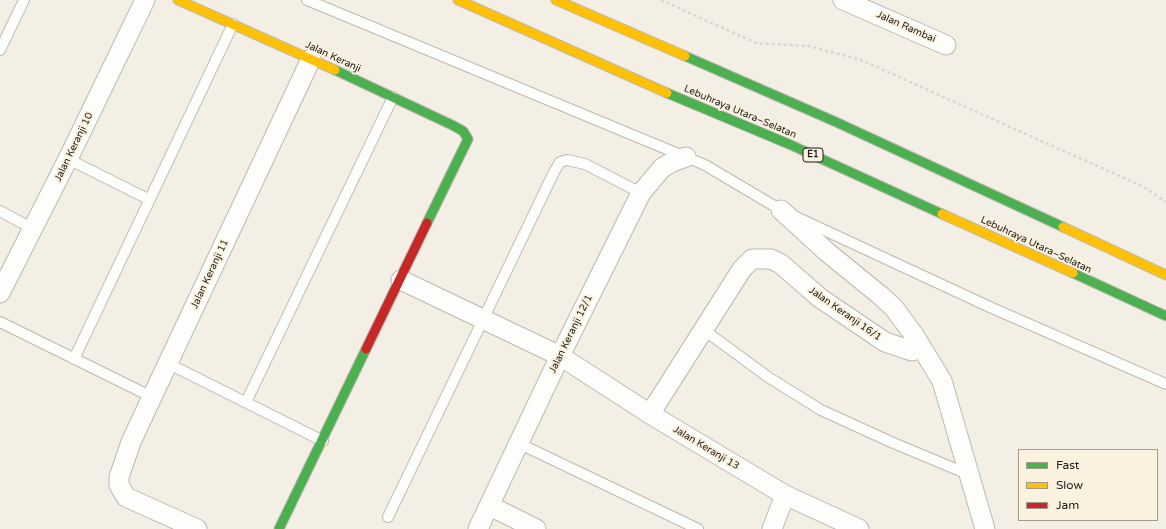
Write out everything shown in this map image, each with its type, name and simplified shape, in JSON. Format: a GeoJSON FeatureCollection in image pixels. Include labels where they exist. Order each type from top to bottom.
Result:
{"type":"FeatureCollection","features":[{"type":"Feature","properties":{"kind":"main road","name":"Jalan Keranji"},"geometry":{"type":"LineString","coordinates":[[178,0],[393,97],[467,134],[468,138],[466,145],[401,280]]}},
{"type":"Feature","properties":{"kind":"main road","name":"Lebuhraya Utara–Selatan"},"geometry":{"type":"LineString","coordinates":[[458,0],[692,104],[798,148],[1166,316]]}},
{"type":"Feature","properties":{"kind":"main road"},"geometry":{"type":"LineString","coordinates":[[556,0],[836,122],[1166,275]]}},
{"type":"Feature","properties":{"kind":"main road"},"geometry":{"type":"LineString","coordinates":[[279,529],[401,280]]}},
{"type":"Feature","properties":{"kind":"street","name":"Jalan Keranji 10"},"geometry":{"type":"LineString","coordinates":[[0,293],[68,159],[145,0]]}},
{"type":"Feature","properties":{"kind":"street","name":"Jalan Rambai"},"geometry":{"type":"LineString","coordinates":[[843,0],[946,45]]}},
{"type":"Feature","properties":{"kind":"street","name":"Jalan Keranji 11"},"geometry":{"type":"LineString","coordinates":[[197,529],[126,497],[119,485],[122,467],[167,363],[311,59]]}},
{"type":"Feature","properties":{"kind":"street","name":"Jalan Keranji 12/1"},"geometry":{"type":"LineString","coordinates":[[478,529],[560,356],[641,193],[662,168],[672,162],[686,157]]}},
{"type":"Feature","properties":{"kind":"street"},"geometry":{"type":"LineString","coordinates":[[781,210],[827,252],[894,308],[922,348],[942,381],[985,529]]}},
{"type":"Feature","properties":{"kind":"street","name":"Jalan Keranji 16/1"},"geometry":{"type":"LineString","coordinates":[[704,330],[742,269],[752,258],[771,259],[781,264],[820,298],[885,342],[912,351],[922,348]]}},
{"type":"Feature","properties":{"kind":"street","name":"Jalan Keranji 13"},"geometry":{"type":"LineString","coordinates":[[401,280],[560,356],[650,414],[785,495],[859,529]]}},
{"type":"Feature","properties":{"kind":"street"},"geometry":{"type":"LineString","coordinates":[[650,414],[704,330]]}},
{"type":"Feature","properties":{"kind":"street"},"geometry":{"type":"LineString","coordinates":[[772,529],[785,495]]}},
{"type":"Feature","properties":{"kind":"street"},"geometry":{"type":"LineString","coordinates":[[490,506],[536,529]]}},
{"type":"Feature","properties":{"kind":"lane"},"geometry":{"type":"LineString","coordinates":[[0,50],[24,0]]}},
{"type":"Feature","properties":{"kind":"lane"},"geometry":{"type":"LineString","coordinates":[[307,0],[705,164],[734,180],[781,210],[992,308],[1166,384]]}},
{"type":"Feature","properties":{"kind":"lane"},"geometry":{"type":"LineString","coordinates":[[74,359],[148,199],[233,24]]}},
{"type":"Feature","properties":{"kind":"lane"},"geometry":{"type":"LineString","coordinates":[[246,402],[393,97]]}},
{"type":"Feature","properties":{"kind":"lane"},"geometry":{"type":"LineString","coordinates":[[68,159],[148,199]]}},
{"type":"Feature","properties":{"kind":"lane"},"geometry":{"type":"LineString","coordinates":[[388,517],[560,162],[567,160],[585,164],[641,193]]}},
{"type":"Feature","properties":{"kind":"lane"},"geometry":{"type":"LineString","coordinates":[[0,211],[33,229]]}},
{"type":"Feature","properties":{"kind":"lane"},"geometry":{"type":"LineString","coordinates":[[0,322],[152,396]]}},
{"type":"Feature","properties":{"kind":"lane"},"geometry":{"type":"LineString","coordinates":[[704,330],[768,377],[821,410],[891,442],[970,475]]}},
{"type":"Feature","properties":{"kind":"lane"},"geometry":{"type":"LineString","coordinates":[[167,363],[323,441]]}},
{"type":"Feature","properties":{"kind":"lane"},"geometry":{"type":"LineString","coordinates":[[518,443],[698,529]]}},
{"type":"Feature","properties":{"kind":"path"},"geometry":{"type":"LineString","coordinates":[[661,0],[756,43],[809,46],[861,60],[1144,187],[1166,202]]}},
{"type":"Feature","properties":{"kind":"traffic: fast"},"geometry":{"type":"LineString","coordinates":[[685,56],[836,122],[1063,227]]}},
{"type":"Feature","properties":{"kind":"traffic: fast"},"geometry":{"type":"LineString","coordinates":[[335,70],[452,125],[463,131],[468,139],[427,223]]}},
{"type":"Feature","properties":{"kind":"traffic: fast"},"geometry":{"type":"LineString","coordinates":[[667,93],[791,145],[942,214]]}},
{"type":"Feature","properties":{"kind":"traffic: fast"},"geometry":{"type":"LineString","coordinates":[[1073,273],[1166,316]]}},
{"type":"Feature","properties":{"kind":"traffic: fast"},"geometry":{"type":"LineString","coordinates":[[279,529],[366,349]]}},
{"type":"Feature","properties":{"kind":"traffic: slow"},"geometry":{"type":"LineString","coordinates":[[178,0],[335,70]]}},
{"type":"Feature","properties":{"kind":"traffic: slow"},"geometry":{"type":"LineString","coordinates":[[458,0],[667,93]]}},
{"type":"Feature","properties":{"kind":"traffic: slow"},"geometry":{"type":"LineString","coordinates":[[556,0],[685,56]]}},
{"type":"Feature","properties":{"kind":"traffic: slow"},"geometry":{"type":"LineString","coordinates":[[942,214],[1073,273]]}},
{"type":"Feature","properties":{"kind":"traffic: slow"},"geometry":{"type":"LineString","coordinates":[[1063,227],[1166,275]]}},
{"type":"Feature","properties":{"kind":"traffic: jam"},"geometry":{"type":"LineString","coordinates":[[366,349],[427,223]]}}]}
